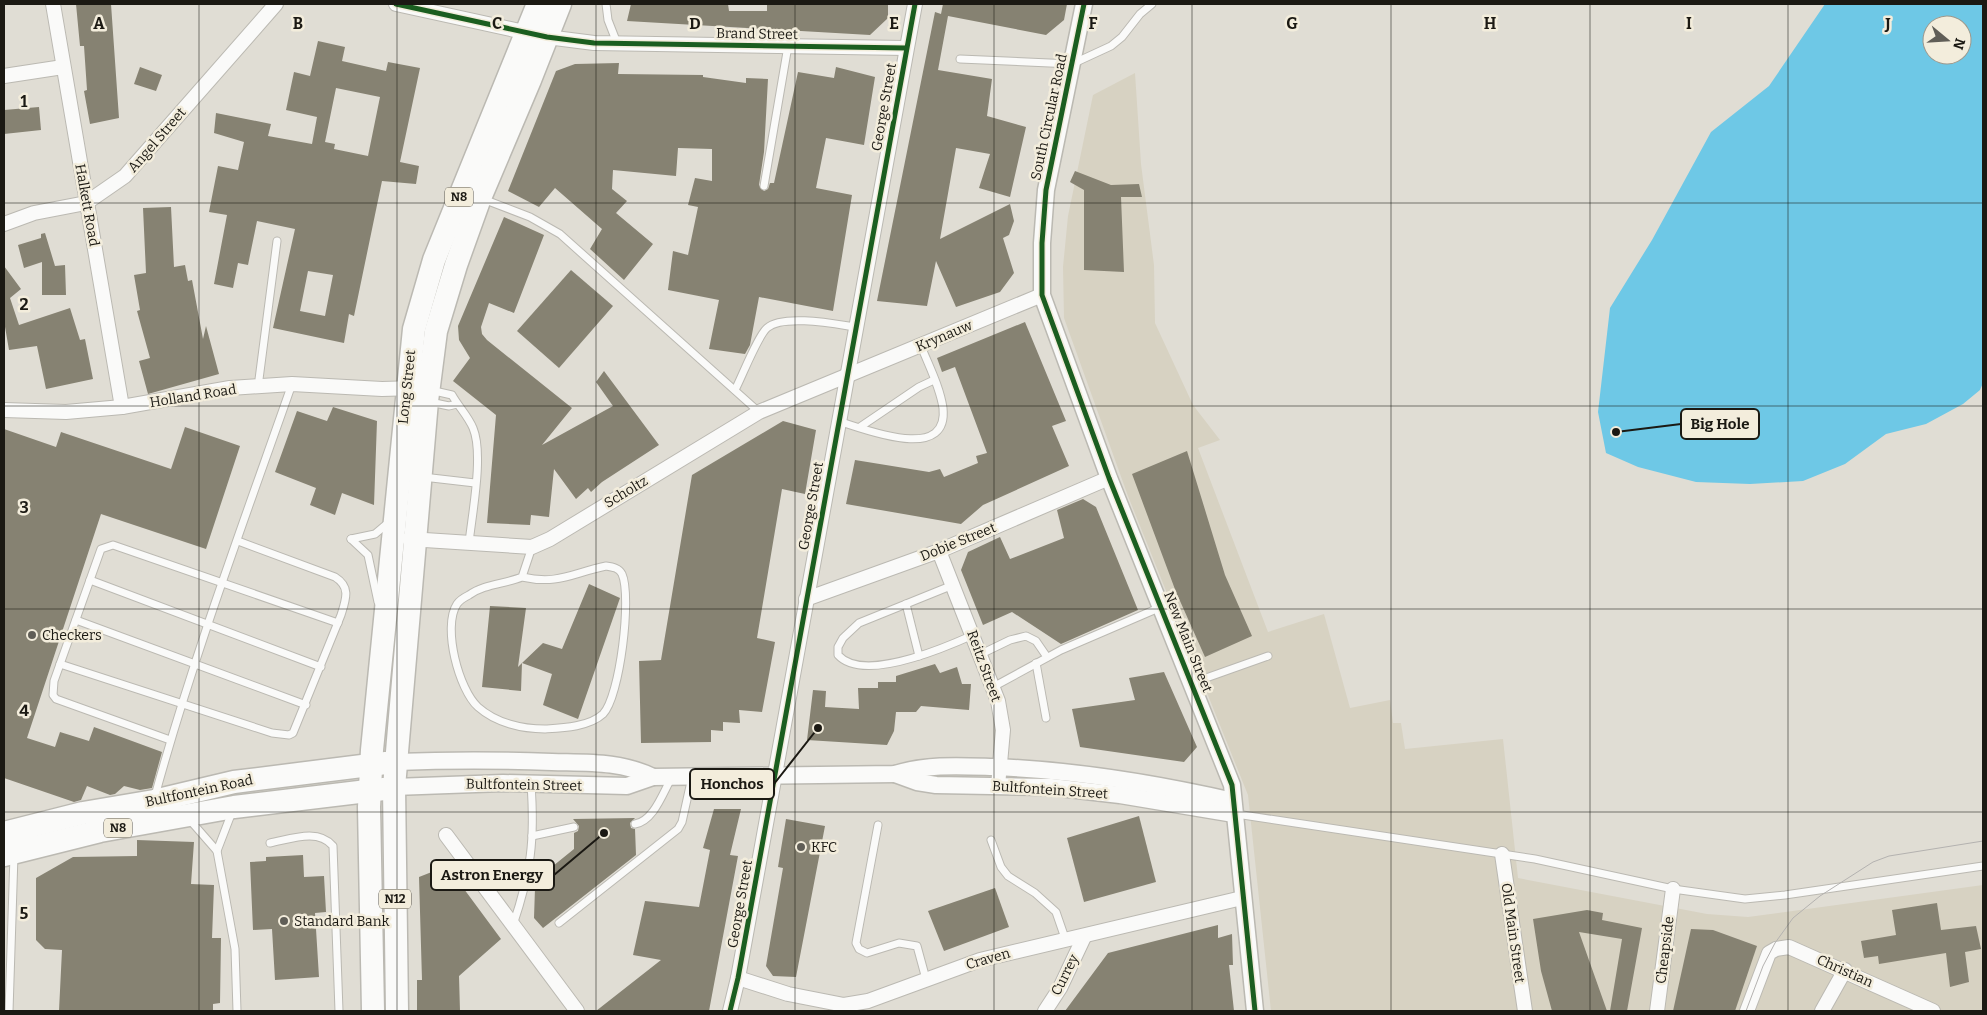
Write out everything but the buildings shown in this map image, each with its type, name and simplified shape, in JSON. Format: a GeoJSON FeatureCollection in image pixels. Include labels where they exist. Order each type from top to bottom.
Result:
{"type":"FeatureCollection","features":[{"type":"Feature","properties":{"kind":"highway","name":"Long Street"},"geometry":{"type":"LineString","coordinates":[[370,792],[383,625],[396,507],[417,394],[456,265],[537,34],[538,4]]}},
{"type":"Feature","properties":{"kind":"highway","name":"Long Street"},"geometry":{"type":"LineString","coordinates":[[394,787],[421,477],[414,329],[434,260],[537,34],[560,4]]}},
{"type":"Feature","properties":{"kind":"highway","name":"Bultfontein Road"},"geometry":{"type":"LineString","coordinates":[[6,840],[83,813],[154,801],[234,782],[396,762]]}},
{"type":"Feature","properties":{"kind":"highway","name":"Bultfontein Road"},"geometry":{"type":"LineString","coordinates":[[6,840],[100,831],[234,807],[370,792],[394,787]]}},
{"type":"Feature","properties":{"kind":"highway","name":"N12"},"geometry":{"type":"LineString","coordinates":[[394,787],[397,1011]]}},
{"type":"Feature","properties":{"kind":"highway","name":"N12"},"geometry":{"type":"LineString","coordinates":[[370,792],[373,1011]]}},
{"type":"Feature","properties":{"kind":"street","name":"Halkett Road"},"geometry":{"type":"LineString","coordinates":[[53,4],[122,407]]}},
{"type":"Feature","properties":{"kind":"street","name":"Angel Street"},"geometry":{"type":"LineString","coordinates":[[4,224],[34,213],[86,203],[125,176],[276,4]]}},
{"type":"Feature","properties":{"kind":"street","name":"George Street"},"geometry":{"type":"LineString","coordinates":[[730,1011],[738,978],[915,4]]}},
{"type":"Feature","properties":{"kind":"street","name":"South Circular Road"},"geometry":{"type":"LineString","coordinates":[[1042,295],[1042,243],[1046,190],[1084,4]]}},
{"type":"Feature","properties":{"kind":"street","name":"Brand Street"},"geometry":{"type":"LineString","coordinates":[[405,5],[537,34],[617,43],[906,48]]}},
{"type":"Feature","properties":{"kind":"street"},"geometry":{"type":"LineString","coordinates":[[4,76],[63,67]]}},
{"type":"Feature","properties":{"kind":"street","name":"Krynauw"},"geometry":{"type":"LineString","coordinates":[[846,378],[1042,295]]}},
{"type":"Feature","properties":{"kind":"street","name":"New Main Street"},"geometry":{"type":"LineString","coordinates":[[1042,295],[1109,478],[1232,785],[1255,1011]]}},
{"type":"Feature","properties":{"kind":"street","name":"Scholtz"},"geometry":{"type":"LineString","coordinates":[[393,537],[532,547],[550,539],[759,412],[846,378]]}},
{"type":"Feature","properties":{"kind":"street","name":"Holland Road"},"geometry":{"type":"LineString","coordinates":[[4,410],[66,412],[122,407],[230,388],[292,384],[382,389],[417,394]]}},
{"type":"Feature","properties":{"kind":"street","name":"Dobie Street"},"geometry":{"type":"LineString","coordinates":[[806,599],[939,550],[1109,478]]}},
{"type":"Feature","properties":{"kind":"street","name":"Reitz Street"},"geometry":{"type":"LineString","coordinates":[[939,550],[998,700],[1002,730],[998,786]]}},
{"type":"Feature","properties":{"kind":"street","name":"Bultfontein Street"},"geometry":{"type":"LineString","coordinates":[[396,762],[527,761],[608,764],[639,770],[653,777]]}},
{"type":"Feature","properties":{"kind":"street","name":"Bultfontein Street"},"geometry":{"type":"LineString","coordinates":[[394,787],[494,783],[627,786],[653,777],[895,774],[923,768],[1000,767],[1049,769],[1106,776],[1234,807]]}},
{"type":"Feature","properties":{"kind":"street","name":"Bultfontein Street"},"geometry":{"type":"LineString","coordinates":[[895,774],[917,782],[936,785],[1051,787],[1234,807]]}},
{"type":"Feature","properties":{"kind":"street"},"geometry":{"type":"LineString","coordinates":[[446,835],[577,1011]]}},
{"type":"Feature","properties":{"kind":"street","name":"Old Main Street"},"geometry":{"type":"LineString","coordinates":[[1502,854],[1525,1011]]}},
{"type":"Feature","properties":{"kind":"street","name":"Cheapside"},"geometry":{"type":"LineString","coordinates":[[1658,1011],[1673,889]]}},
{"type":"Feature","properties":{"kind":"street","name":"Craven"},"geometry":{"type":"LineString","coordinates":[[738,978],[788,994],[844,1005],[868,1001],[980,960],[1084,937],[1242,898]]}},
{"type":"Feature","properties":{"kind":"street","name":"Currey"},"geometry":{"type":"LineString","coordinates":[[1045,1011],[1060,988],[1084,937]]}},
{"type":"Feature","properties":{"kind":"street","name":"Christian"},"geometry":{"type":"LineString","coordinates":[[1747,1011],[1769,954],[1776,949],[1789,947],[1845,970],[1933,1011]]}},
{"type":"Feature","properties":{"kind":"street"},"geometry":{"type":"LineString","coordinates":[[1822,1011],[1845,970]]}},
{"type":"Feature","properties":{"kind":"lane"},"geometry":{"type":"LineString","coordinates":[[606,4],[608,20],[617,43]]}},
{"type":"Feature","properties":{"kind":"lane"},"geometry":{"type":"LineString","coordinates":[[960,59],[1072,64],[1111,46],[1152,4]]}},
{"type":"Feature","properties":{"kind":"lane"},"geometry":{"type":"LineString","coordinates":[[764,186],[788,46]]}},
{"type":"Feature","properties":{"kind":"lane"},"geometry":{"type":"LineString","coordinates":[[480,198],[530,217],[560,234],[759,412]]}},
{"type":"Feature","properties":{"kind":"lane"},"geometry":{"type":"LineString","coordinates":[[258,386],[265,348],[267,312],[278,241]]}},
{"type":"Feature","properties":{"kind":"lane"},"geometry":{"type":"LineString","coordinates":[[736,390],[762,334],[770,326],[793,321],[855,327]]}},
{"type":"Feature","properties":{"kind":"lane"},"geometry":{"type":"LineString","coordinates":[[838,421],[860,427],[872,434],[889,438],[928,436],[937,431],[943,420],[943,408],[921,346]]}},
{"type":"Feature","properties":{"kind":"lane"},"geometry":{"type":"LineString","coordinates":[[860,427],[919,387],[934,380]]}},
{"type":"Feature","properties":{"kind":"lane"},"geometry":{"type":"LineString","coordinates":[[154,801],[170,740],[292,384]]}},
{"type":"Feature","properties":{"kind":"lane"},"geometry":{"type":"LineString","coordinates":[[417,394],[452,395],[474,430],[477,449],[469,543]]}},
{"type":"Feature","properties":{"kind":"lane"},"geometry":{"type":"LineString","coordinates":[[417,394],[449,406],[457,404]]}},
{"type":"Feature","properties":{"kind":"lane"},"geometry":{"type":"LineString","coordinates":[[421,477],[475,483]]}},
{"type":"Feature","properties":{"kind":"lane"},"geometry":{"type":"LineString","coordinates":[[383,625],[368,555],[351,539],[366,537],[382,530],[392,517],[396,507]]}},
{"type":"Feature","properties":{"kind":"lane"},"geometry":{"type":"LineString","coordinates":[[60,664],[182,705],[272,733],[289,736],[296,729],[338,623],[347,599],[346,588],[343,582],[335,577],[238,541]]}},
{"type":"Feature","properties":{"kind":"lane"},"geometry":{"type":"LineString","coordinates":[[170,740],[56,699],[52,689],[101,549],[113,545],[222,585],[338,623]]}},
{"type":"Feature","properties":{"kind":"lane"},"geometry":{"type":"LineString","coordinates":[[522,577],[532,547]]}},
{"type":"Feature","properties":{"kind":"lane"},"geometry":{"type":"LineString","coordinates":[[606,566],[615,567],[622,573],[625,588],[625,604],[620,671],[611,700],[603,714],[588,722],[565,728],[533,729],[506,723],[485,713],[476,705],[465,686],[451,643],[451,623],[457,604],[470,594],[486,587],[522,577],[540,581],[554,581],[606,566]]}},
{"type":"Feature","properties":{"kind":"lane"},"geometry":{"type":"LineString","coordinates":[[90,580],[321,667]]}},
{"type":"Feature","properties":{"kind":"lane"},"geometry":{"type":"LineString","coordinates":[[953,584],[860,623],[843,638],[838,647],[838,654],[843,661],[854,665],[870,666],[919,656],[974,635]]}},
{"type":"Feature","properties":{"kind":"lane"},"geometry":{"type":"LineString","coordinates":[[906,604],[919,656]]}},
{"type":"Feature","properties":{"kind":"lane"},"geometry":{"type":"LineString","coordinates":[[993,686],[1047,658],[1161,606]]}},
{"type":"Feature","properties":{"kind":"lane"},"geometry":{"type":"LineString","coordinates":[[76,620],[306,705]]}},
{"type":"Feature","properties":{"kind":"lane"},"geometry":{"type":"LineString","coordinates":[[981,654],[1010,640],[1026,636],[1036,641],[1047,658]]}},
{"type":"Feature","properties":{"kind":"lane"},"geometry":{"type":"LineString","coordinates":[[1192,683],[1268,656]]}},
{"type":"Feature","properties":{"kind":"lane"},"geometry":{"type":"LineString","coordinates":[[1036,664],[1046,718]]}},
{"type":"Feature","properties":{"kind":"lane"},"geometry":{"type":"LineString","coordinates":[[635,824],[643,822],[650,815],[672,777]]}},
{"type":"Feature","properties":{"kind":"lane"},"geometry":{"type":"LineString","coordinates":[[560,924],[678,829],[682,822],[692,777]]}},
{"type":"Feature","properties":{"kind":"lane"},"geometry":{"type":"LineString","coordinates":[[513,925],[526,885],[532,836],[531,784]]}},
{"type":"Feature","properties":{"kind":"lane"},"geometry":{"type":"LineString","coordinates":[[217,851],[234,807]]}},
{"type":"Feature","properties":{"kind":"lane"},"geometry":{"type":"LineString","coordinates":[[1234,807],[1535,859],[1673,889],[1745,899],[1785,895],[1983,866]]}},
{"type":"Feature","properties":{"kind":"lane"},"geometry":{"type":"LineString","coordinates":[[187,816],[217,851],[235,949],[237,1011]]}},
{"type":"Feature","properties":{"kind":"lane"},"geometry":{"type":"LineString","coordinates":[[878,825],[856,943],[859,949],[867,953],[899,942],[916,946],[926,980]]}},
{"type":"Feature","properties":{"kind":"lane"},"geometry":{"type":"LineString","coordinates":[[532,836],[574,827]]}},
{"type":"Feature","properties":{"kind":"lane"},"geometry":{"type":"LineString","coordinates":[[270,843],[318,835],[333,846],[339,1011]]}},
{"type":"Feature","properties":{"kind":"lane"},"geometry":{"type":"LineString","coordinates":[[6,840],[9,1011]]}},
{"type":"Feature","properties":{"kind":"lane"},"geometry":{"type":"LineString","coordinates":[[991,840],[1001,867],[1008,876],[1035,892],[1056,912],[1066,941]]}},
{"type":"Feature","properties":{"kind":"shaded area"},"geometry":{"type":"Polygon","coordinates":[[[1135,73],[1141,164],[1154,265],[1155,323],[1193,405],[1220,440],[1198,448],[1268,632],[1324,614],[1350,708],[1390,700],[1393,723],[1401,723],[1405,749],[1503,739],[1518,878],[1707,914],[1748,917],[1983,885],[1983,1011],[1271,1011],[1248,795],[1128,496],[1064,318],[1063,267],[1068,216],[1093,95],[1135,73]]]}},
{"type":"Feature","properties":{"kind":"water"},"geometry":{"type":"Polygon","coordinates":[[[1825,4],[1983,4],[1983,383],[1980,390],[1963,404],[1926,424],[1886,434],[1845,464],[1803,481],[1750,484],[1696,482],[1638,467],[1606,453],[1598,412],[1610,308],[1652,240],[1711,132],[1769,86],[1825,4]]]}},
{"type":"Feature","properties":{"kind":"tram line"},"geometry":{"type":"LineString","coordinates":[[1746,1011],[1763,966],[1775,943],[1793,918],[1820,896],[1873,862],[1889,856],[1983,841]]}},
{"type":"Feature","properties":{"kind":"cycle path"},"geometry":{"type":"LineString","coordinates":[[396,4],[547,37],[594,43],[906,48]]}},
{"type":"Feature","properties":{"kind":"cycle path"},"geometry":{"type":"LineString","coordinates":[[730,1011],[738,978],[915,4]]}},
{"type":"Feature","properties":{"kind":"cycle path"},"geometry":{"type":"LineString","coordinates":[[1084,4],[1046,190],[1042,243],[1042,295],[1109,478],[1232,785],[1255,1011]]}},
{"type":"Feature","properties":{"kind":"place","name":"Big Hole"},"geometry":{"type":"Point","coordinates":[1616,432]}},
{"type":"Feature","properties":{"kind":"place","name":"Checkers"},"geometry":{"type":"Point","coordinates":[32,635]}},
{"type":"Feature","properties":{"kind":"place","name":"Honchos"},"geometry":{"type":"Point","coordinates":[818,728]}},
{"type":"Feature","properties":{"kind":"place","name":"Astron Energy"},"geometry":{"type":"Point","coordinates":[604,833]}},
{"type":"Feature","properties":{"kind":"place","name":"KFC"},"geometry":{"type":"Point","coordinates":[801,847]}},
{"type":"Feature","properties":{"kind":"place","name":"Standard Bank"},"geometry":{"type":"Point","coordinates":[284,921]}}]}
